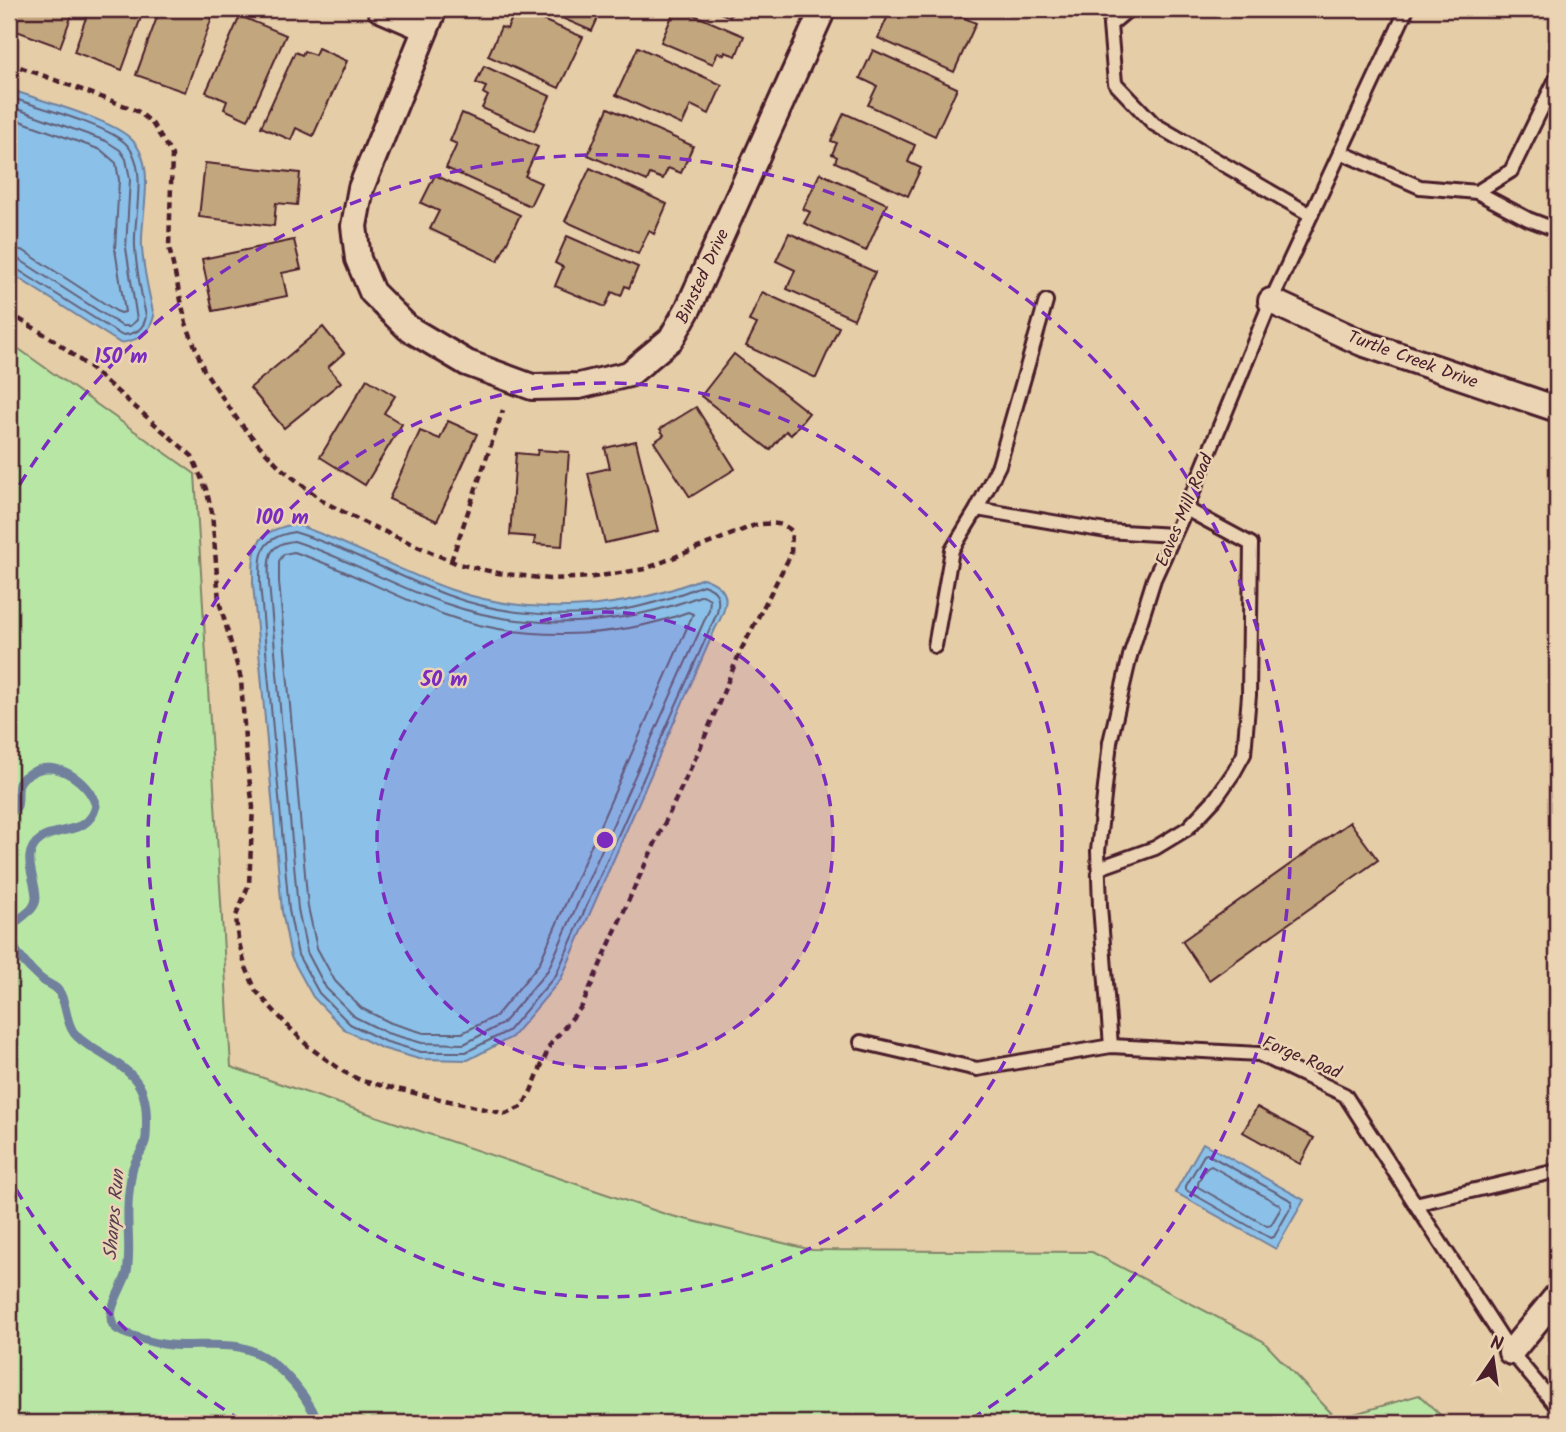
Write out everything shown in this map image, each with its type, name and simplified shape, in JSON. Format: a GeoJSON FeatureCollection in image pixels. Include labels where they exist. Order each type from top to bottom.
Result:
{"type":"FeatureCollection","features":[{"type":"Feature","properties":{"kind":"street"},"geometry":{"type":"LineString","coordinates":[[380,9],[429,19]]}},
{"type":"Feature","properties":{"kind":"street","name":"Binsted Drive"},"geometry":{"type":"LineString","coordinates":[[429,19],[361,188],[354,226],[358,259],[372,292],[408,328],[467,363],[532,387],[579,386],[629,374],[671,339],[689,307],[823,9]]}},
{"type":"Feature","properties":{"kind":"street","name":"Turtle Creek Drive"},"geometry":{"type":"LineString","coordinates":[[1271,301],[1362,343],[1557,409]]}},
{"type":"Feature","properties":{"kind":"street"},"geometry":{"type":"LineString","coordinates":[[1511,1352],[1557,1296]]}},
{"type":"Feature","properties":{"kind":"lane"},"geometry":{"type":"LineString","coordinates":[[1129,9],[1110,25],[1115,83],[1154,124],[1311,215]]}},
{"type":"Feature","properties":{"kind":"lane","name":"Eaves Mill Road"},"geometry":{"type":"LineString","coordinates":[[1111,1046],[1098,851],[1110,742],[1130,656],[1154,579],[1186,509],[1271,301],[1407,9]]}},
{"type":"Feature","properties":{"kind":"lane"},"geometry":{"type":"LineString","coordinates":[[1477,192],[1511,172],[1557,77]]}},
{"type":"Feature","properties":{"kind":"lane"},"geometry":{"type":"LineString","coordinates":[[1340,152],[1420,187],[1477,192],[1528,219],[1557,230]]}},
{"type":"Feature","properties":{"kind":"lane"},"geometry":{"type":"LineString","coordinates":[[935,646],[952,550],[999,465],[1046,301]]}},
{"type":"Feature","properties":{"kind":"lane"},"geometry":{"type":"LineString","coordinates":[[977,509],[1106,531],[1173,535]]}},
{"type":"Feature","properties":{"kind":"lane"},"geometry":{"type":"LineString","coordinates":[[1099,868],[1156,848],[1188,828],[1216,797],[1244,754],[1249,695],[1251,544],[1186,509]]}},
{"type":"Feature","properties":{"kind":"lane","name":"Forge Road"},"geometry":{"type":"LineString","coordinates":[[860,1042],[977,1069],[1111,1046],[1259,1054],[1345,1095],[1511,1352],[1557,1407]]}},
{"type":"Feature","properties":{"kind":"lane"},"geometry":{"type":"LineString","coordinates":[[1415,1204],[1557,1171]]}},
{"type":"Feature","properties":{"kind":"path"},"geometry":{"type":"LineString","coordinates":[[9,63],[139,112],[163,138],[172,156],[169,247],[186,323],[204,370],[257,443],[282,470],[324,502],[451,561],[498,573],[549,579],[594,578],[645,569],[755,524],[770,522],[785,525],[792,531],[791,554],[740,652],[696,757],[582,1006],[550,1045],[523,1106],[506,1114],[362,1081],[344,1072],[309,1047],[256,990],[245,965],[238,939],[236,916],[248,884],[253,807],[241,679],[219,601],[216,543],[206,489],[192,457],[160,427],[54,340],[9,313]]}},
{"type":"Feature","properties":{"kind":"path"},"geometry":{"type":"LineString","coordinates":[[451,561],[503,410]]}},
{"type":"Feature","properties":{"kind":"green space"},"geometry":{"type":"Polygon","coordinates":[[[9,342],[195,474],[231,1067],[668,1215],[812,1250],[1092,1252],[1263,1341],[1337,1419],[1419,1395],[1449,1423],[9,1423],[9,342]]]}},
{"type":"Feature","properties":{"kind":"water"},"geometry":{"type":"Polygon","coordinates":[[[9,89],[105,123],[129,137],[138,148],[146,174],[143,255],[154,316],[149,328],[138,338],[120,343],[9,272],[9,89]]]}},
{"type":"Feature","properties":{"kind":"water"},"geometry":{"type":"Polygon","coordinates":[[[294,524],[452,590],[483,599],[547,607],[579,607],[642,597],[703,578],[720,587],[726,598],[723,612],[561,979],[512,1037],[468,1060],[419,1059],[381,1048],[345,1030],[313,997],[291,957],[282,911],[253,584],[255,550],[258,543],[271,532],[294,524]]]}},
{"type":"Feature","properties":{"kind":"water"},"geometry":{"type":"Polygon","coordinates":[[[1203,1143],[1304,1200],[1276,1249],[1175,1192],[1203,1143]]]}},
{"type":"Feature","properties":{"kind":"building"},"geometry":{"type":"Polygon","coordinates":[[[18,9],[74,9],[60,47],[11,29],[18,9]]]}},
{"type":"Feature","properties":{"kind":"building"},"geometry":{"type":"Polygon","coordinates":[[[89,9],[144,9],[122,70],[74,52],[89,9]]]}},
{"type":"Feature","properties":{"kind":"building"},"geometry":{"type":"Polygon","coordinates":[[[160,9],[182,12],[183,9],[215,9],[185,92],[136,75],[160,9]]]}},
{"type":"Feature","properties":{"kind":"building"},"geometry":{"type":"Polygon","coordinates":[[[516,9],[583,37],[559,88],[488,56],[501,27],[507,29],[516,9]]]}},
{"type":"Feature","properties":{"kind":"building"},"geometry":{"type":"Polygon","coordinates":[[[541,9],[602,9],[592,31],[541,9]]]}},
{"type":"Feature","properties":{"kind":"building"},"geometry":{"type":"Polygon","coordinates":[[[675,9],[744,36],[736,56],[718,52],[713,64],[661,42],[675,9]]]}},
{"type":"Feature","properties":{"kind":"building"},"geometry":{"type":"Polygon","coordinates":[[[711,9],[734,9],[730,17],[711,9]]]}},
{"type":"Feature","properties":{"kind":"building"},"geometry":{"type":"Polygon","coordinates":[[[891,9],[944,9],[976,23],[954,72],[878,38],[891,9]]]}},
{"type":"Feature","properties":{"kind":"building"},"geometry":{"type":"Polygon","coordinates":[[[240,16],[286,35],[248,120],[224,109],[227,101],[206,92],[240,16]]]}},
{"type":"Feature","properties":{"kind":"building"},"geometry":{"type":"Polygon","coordinates":[[[638,47],[722,85],[709,114],[691,105],[682,125],[616,95],[638,47]]]}},
{"type":"Feature","properties":{"kind":"building"},"geometry":{"type":"Polygon","coordinates":[[[318,48],[347,61],[313,136],[296,128],[291,140],[261,127],[295,52],[302,55],[304,51],[315,55],[318,48]]]}},
{"type":"Feature","properties":{"kind":"building"},"geometry":{"type":"Polygon","coordinates":[[[873,50],[957,88],[935,136],[868,105],[877,86],[860,78],[873,50]]]}},
{"type":"Feature","properties":{"kind":"building"},"geometry":{"type":"Polygon","coordinates":[[[484,66],[550,96],[534,131],[482,108],[488,96],[483,93],[486,87],[476,83],[484,66]]]}},
{"type":"Feature","properties":{"kind":"building"},"geometry":{"type":"Polygon","coordinates":[[[608,108],[693,146],[681,173],[668,168],[663,179],[650,174],[647,181],[588,155],[608,108]]]}},
{"type":"Feature","properties":{"kind":"building"},"geometry":{"type":"Polygon","coordinates":[[[462,113],[538,147],[525,176],[541,183],[530,206],[446,168],[457,144],[450,141],[462,113]]]}},
{"type":"Feature","properties":{"kind":"building"},"geometry":{"type":"Polygon","coordinates":[[[844,113],[915,145],[908,162],[921,168],[908,196],[835,162],[837,157],[832,154],[837,143],[831,141],[844,113]]]}},
{"type":"Feature","properties":{"kind":"building"},"geometry":{"type":"Polygon","coordinates":[[[205,163],[300,173],[297,205],[276,203],[274,226],[199,217],[205,163]]]}},
{"type":"Feature","properties":{"kind":"building"},"geometry":{"type":"Polygon","coordinates":[[[590,168],[667,204],[654,234],[649,231],[638,254],[565,221],[590,168]]]}},
{"type":"Feature","properties":{"kind":"building"},"geometry":{"type":"Polygon","coordinates":[[[820,173],[887,204],[866,251],[804,223],[810,212],[803,209],[820,173]]]}},
{"type":"Feature","properties":{"kind":"building"},"geometry":{"type":"Polygon","coordinates":[[[435,175],[520,215],[498,261],[430,229],[439,211],[421,203],[435,175]]]}},
{"type":"Feature","properties":{"kind":"building"},"geometry":{"type":"Polygon","coordinates":[[[789,233],[875,272],[854,319],[787,289],[795,270],[776,261],[789,233]]]}},
{"type":"Feature","properties":{"kind":"building"},"geometry":{"type":"Polygon","coordinates":[[[567,236],[638,267],[629,288],[625,286],[621,296],[612,292],[605,307],[555,286],[563,267],[555,263],[567,236]]]}},
{"type":"Feature","properties":{"kind":"building"},"geometry":{"type":"Polygon","coordinates":[[[294,240],[301,269],[282,273],[287,296],[213,311],[202,259],[294,240]]]}},
{"type":"Feature","properties":{"kind":"building"},"geometry":{"type":"Polygon","coordinates":[[[762,292],[839,327],[816,378],[746,346],[757,324],[749,321],[762,292]]]}},
{"type":"Feature","properties":{"kind":"building"},"geometry":{"type":"Polygon","coordinates":[[[323,327],[344,353],[328,367],[341,382],[284,428],[250,388],[323,327]]]}},
{"type":"Feature","properties":{"kind":"building"},"geometry":{"type":"Polygon","coordinates":[[[734,354],[809,413],[791,435],[786,431],[770,450],[701,396],[734,354]]]}},
{"type":"Feature","properties":{"kind":"building"},"geometry":{"type":"Polygon","coordinates":[[[367,379],[395,396],[384,413],[402,424],[365,485],[320,457],[367,379]]]}},
{"type":"Feature","properties":{"kind":"building"},"geometry":{"type":"Polygon","coordinates":[[[696,407],[735,469],[690,497],[654,442],[664,435],[660,429],[696,407]]]}},
{"type":"Feature","properties":{"kind":"building"},"geometry":{"type":"Polygon","coordinates":[[[448,421],[477,434],[437,521],[389,499],[420,431],[440,439],[448,421]]]}},
{"type":"Feature","properties":{"kind":"building"},"geometry":{"type":"Polygon","coordinates":[[[636,441],[658,531],[605,543],[588,473],[610,468],[605,448],[636,441]]]}},
{"type":"Feature","properties":{"kind":"building"},"geometry":{"type":"Polygon","coordinates":[[[538,450],[569,452],[562,546],[534,544],[535,537],[510,535],[516,453],[537,455],[538,450]]]}},
{"type":"Feature","properties":{"kind":"building"},"geometry":{"type":"Polygon","coordinates":[[[1350,822],[1378,860],[1209,980],[1182,941],[1350,822]]]}},
{"type":"Feature","properties":{"kind":"building"},"geometry":{"type":"Polygon","coordinates":[[[1257,1107],[1314,1138],[1300,1164],[1243,1132],[1257,1107]]]}},
{"type":"Feature","properties":{"kind":"waterway","name":"Sharps Run"},"geometry":{"type":"LineString","coordinates":[[9,814],[17,806],[21,780],[40,769],[50,768],[70,774],[79,781],[96,806],[87,822],[48,835],[34,845],[30,867],[35,904],[15,924],[11,935],[17,953],[26,964],[60,993],[74,1033],[133,1077],[139,1085],[146,1106],[146,1137],[132,1171],[128,1203],[127,1272],[114,1302],[112,1324],[123,1332],[154,1342],[232,1346],[260,1355],[295,1385],[319,1423]]}}]}
